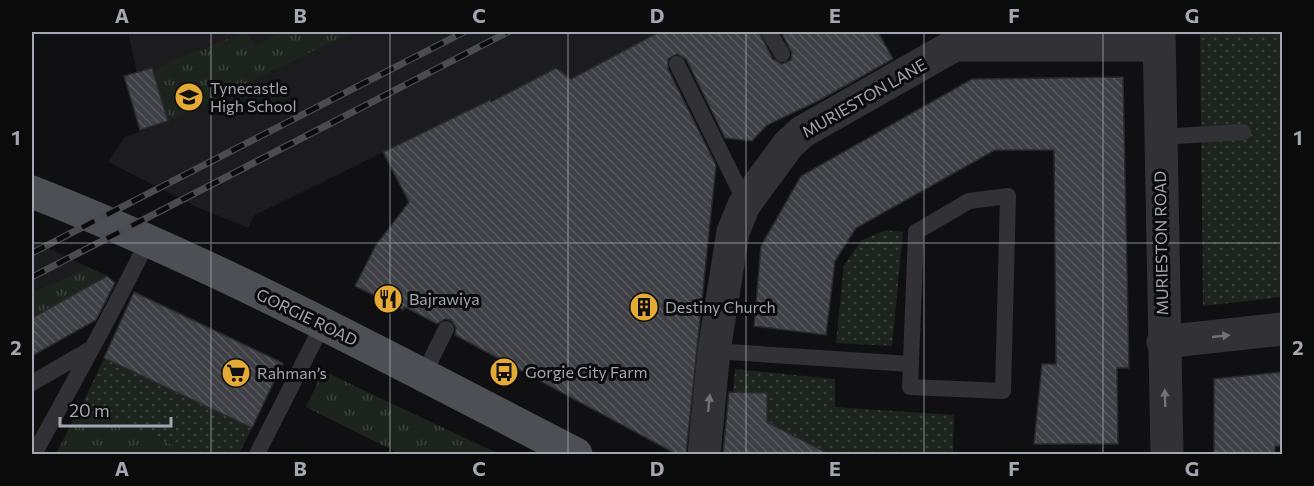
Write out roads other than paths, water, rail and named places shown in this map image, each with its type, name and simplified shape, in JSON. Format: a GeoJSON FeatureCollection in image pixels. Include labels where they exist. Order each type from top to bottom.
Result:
{"type":"FeatureCollection","features":[{"type":"Feature","properties":{"kind":"main road","name":"GORGIE ROAD"},"geometry":{"type":"LineString","coordinates":[[32,192],[148,240],[323,324],[576,454]]}},
{"type":"Feature","properties":{"kind":"street","name":"MURIESTON LANE"},"geometry":{"type":"LineString","coordinates":[[704,454],[714,351],[732,232],[746,203],[813,114],[955,45],[1159,38]]}},
{"type":"Feature","properties":{"kind":"street","name":"MURIESTON ROAD"},"geometry":{"type":"LineString","coordinates":[[1159,38],[1163,342],[1167,454]]}},
{"type":"Feature","properties":{"kind":"street"},"geometry":{"type":"LineString","coordinates":[[1163,342],[1282,329]]}},
{"type":"Feature","properties":{"kind":"lane"},"geometry":{"type":"LineString","coordinates":[[769,32],[782,54]]}},
{"type":"Feature","properties":{"kind":"lane"},"geometry":{"type":"LineString","coordinates":[[677,64],[746,203]]}},
{"type":"Feature","properties":{"kind":"lane"},"geometry":{"type":"LineString","coordinates":[[1160,137],[1242,132]]}},
{"type":"Feature","properties":{"kind":"lane"},"geometry":{"type":"LineString","coordinates":[[1008,196],[1003,391],[910,387],[911,364],[916,232],[969,201],[1008,196]]}},
{"type":"Feature","properties":{"kind":"lane"},"geometry":{"type":"LineString","coordinates":[[34,454],[90,350],[109,322],[148,240]]}},
{"type":"Feature","properties":{"kind":"lane"},"geometry":{"type":"LineString","coordinates":[[257,454],[323,324]]}},
{"type":"Feature","properties":{"kind":"lane"},"geometry":{"type":"LineString","coordinates":[[423,376],[446,329]]}},
{"type":"Feature","properties":{"kind":"lane"},"geometry":{"type":"LineString","coordinates":[[32,383],[90,350]]}},
{"type":"Feature","properties":{"kind":"lane"},"geometry":{"type":"LineString","coordinates":[[714,351],[911,364]]}},
{"type":"Feature","properties":{"kind":"railway"},"geometry":{"type":"LineString","coordinates":[[32,253],[464,32]]}},
{"type":"Feature","properties":{"kind":"railway"},"geometry":{"type":"LineString","coordinates":[[32,277],[508,32]]}},
{"type":"Feature","properties":{"kind":"place","name":"Tynecastle High School"},"geometry":{"type":"Point","coordinates":[189,97]}},
{"type":"Feature","properties":{"kind":"place","name":"Bajrawiya"},"geometry":{"type":"Point","coordinates":[388,299]}},
{"type":"Feature","properties":{"kind":"place","name":"Destiny Church"},"geometry":{"type":"Point","coordinates":[644,307]}},
{"type":"Feature","properties":{"kind":"place","name":"Gorgie City Farm"},"geometry":{"type":"Point","coordinates":[504,372]}},
{"type":"Feature","properties":{"kind":"place","name":"Rahman’s"},"geometry":{"type":"Point","coordinates":[236,373]}}]}
